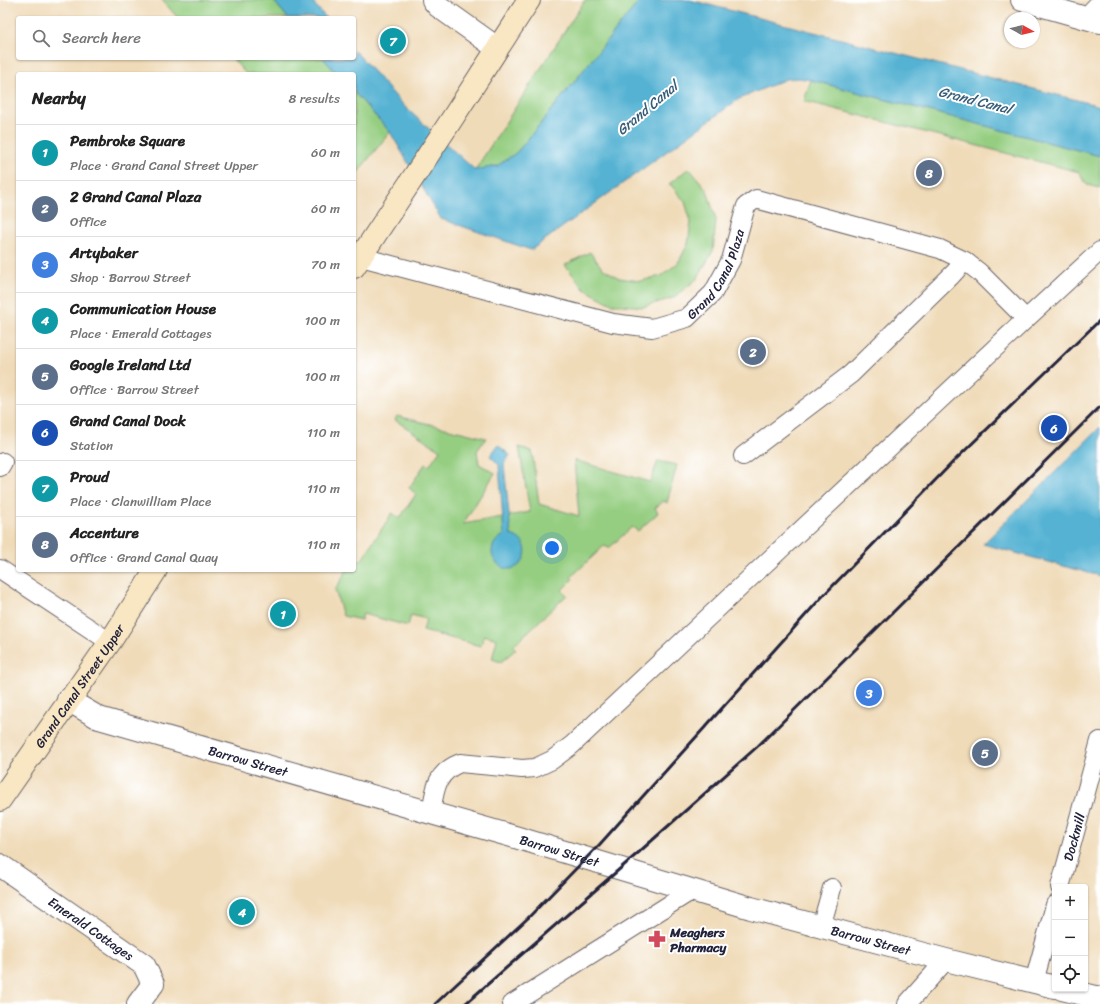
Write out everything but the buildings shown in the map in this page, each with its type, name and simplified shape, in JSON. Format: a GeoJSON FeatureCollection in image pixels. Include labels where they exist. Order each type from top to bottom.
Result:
{"type":"FeatureCollection","features":[{"type":"Feature","properties":{"kind":"main road"},"geometry":{"type":"LineString","coordinates":[[358,262],[380,226],[529,0]]}},
{"type":"Feature","properties":{"kind":"main road","name":"Grand Canal Street Upper"},"geometry":{"type":"LineString","coordinates":[[0,800],[68,700],[110,642],[155,572]]}},
{"type":"Feature","properties":{"kind":"street"},"geometry":{"type":"LineString","coordinates":[[433,0],[438,6],[497,48]]}},
{"type":"Feature","properties":{"kind":"street"},"geometry":{"type":"LineString","coordinates":[[1022,0],[1092,20]]}},
{"type":"Feature","properties":{"kind":"street","name":"Barrow Street"},"geometry":{"type":"LineString","coordinates":[[68,700],[99,718],[515,837],[691,891],[946,960],[1052,986]]}},
{"type":"Feature","properties":{"kind":"street","name":"Emerald Cottages"},"geometry":{"type":"LineString","coordinates":[[0,865],[144,965],[153,984],[138,1004]]}},
{"type":"Feature","properties":{"kind":"street"},"geometry":{"type":"LineString","coordinates":[[1075,992],[1100,998]]}},
{"type":"Feature","properties":{"kind":"lane"},"geometry":{"type":"LineString","coordinates":[[1092,20],[1100,2]]}},
{"type":"Feature","properties":{"kind":"lane","name":"Grand Canal Plaza"},"geometry":{"type":"LineString","coordinates":[[358,262],[614,323],[652,328],[687,318],[713,293],[731,260],[746,206],[756,199],[940,249],[965,261],[1026,319]]}},
{"type":"Feature","properties":{"kind":"lane"},"geometry":{"type":"LineString","coordinates":[[430,813],[438,781],[444,772],[451,767],[460,763],[522,769],[534,768],[552,760],[572,745],[1026,319],[1100,252]]}},
{"type":"Feature","properties":{"kind":"lane"},"geometry":{"type":"LineString","coordinates":[[742,456],[851,374],[965,261]]}},
{"type":"Feature","properties":{"kind":"lane"},"geometry":{"type":"LineString","coordinates":[[0,569],[110,642]]}},
{"type":"Feature","properties":{"kind":"lane","name":"Dockmill"},"geometry":{"type":"LineString","coordinates":[[1061,884],[1100,741]]}},
{"type":"Feature","properties":{"kind":"lane"},"geometry":{"type":"LineString","coordinates":[[821,927],[832,888]]}},
{"type":"Feature","properties":{"kind":"lane"},"geometry":{"type":"LineString","coordinates":[[512,1004],[691,891]]}},
{"type":"Feature","properties":{"kind":"lane"},"geometry":{"type":"LineString","coordinates":[[1034,982],[1052,917]]}},
{"type":"Feature","properties":{"kind":"lane"},"geometry":{"type":"LineString","coordinates":[[907,1004],[946,960]]}},
{"type":"Feature","properties":{"kind":"green space"},"geometry":{"type":"Polygon","coordinates":[[[162,0],[273,0],[286,16],[176,16],[162,0]]]}},
{"type":"Feature","properties":{"kind":"green space"},"geometry":{"type":"Polygon","coordinates":[[[585,0],[640,0],[516,153],[497,166],[475,170],[585,0]]]}},
{"type":"Feature","properties":{"kind":"green space"},"geometry":{"type":"Polygon","coordinates":[[[234,60],[325,60],[335,72],[244,72],[234,60]]]}},
{"type":"Feature","properties":{"kind":"green space"},"geometry":{"type":"Polygon","coordinates":[[[811,80],[1100,156],[1100,188],[1087,185],[1079,172],[804,101],[811,80]]]}},
{"type":"Feature","properties":{"kind":"green space"},"geometry":{"type":"Polygon","coordinates":[[[356,94],[390,132],[356,174],[356,94]]]}},
{"type":"Feature","properties":{"kind":"green space"},"geometry":{"type":"Polygon","coordinates":[[[689,168],[707,190],[716,220],[713,251],[697,279],[673,298],[643,307],[612,304],[584,289],[565,265],[590,252],[602,268],[619,278],[640,281],[661,276],[678,263],[688,244],[691,222],[685,202],[669,184],[689,168]]]}},
{"type":"Feature","properties":{"kind":"green space"},"geometry":{"type":"Polygon","coordinates":[[[397,416],[486,438],[477,451],[479,464],[495,473],[463,524],[530,512],[519,447],[532,451],[539,504],[579,516],[574,460],[650,482],[658,461],[677,465],[667,503],[664,501],[655,508],[658,513],[638,531],[632,527],[609,548],[604,546],[571,577],[573,579],[562,590],[567,595],[513,646],[516,649],[501,662],[492,659],[497,639],[484,635],[481,646],[423,631],[426,619],[411,615],[408,626],[363,614],[361,620],[343,616],[335,590],[346,572],[356,572],[356,558],[361,561],[392,513],[400,518],[416,494],[409,488],[425,464],[429,466],[440,450],[395,420],[397,416]]]}},
{"type":"Feature","properties":{"kind":"water"},"geometry":{"type":"Polygon","coordinates":[[[273,0],[311,0],[324,16],[286,16],[273,0]]]}},
{"type":"Feature","properties":{"kind":"water","name":"Grand Canal"},"geometry":{"type":"Polygon","coordinates":[[[640,0],[690,0],[1100,106],[1100,156],[811,80],[799,78],[786,79],[739,99],[531,250],[441,219],[390,132],[356,94],[356,72],[335,72],[325,60],[356,60],[356,52],[406,108],[475,170],[497,166],[516,153],[640,0]]]}},
{"type":"Feature","properties":{"kind":"water"},"geometry":{"type":"Polygon","coordinates":[[[1100,427],[1100,576],[983,544],[1100,427]]]}},
{"type":"Feature","properties":{"kind":"water"},"geometry":{"type":"Polygon","coordinates":[[[498,445],[510,455],[504,464],[511,535],[520,540],[525,546],[526,553],[524,559],[519,565],[514,568],[506,569],[496,562],[492,554],[494,544],[504,535],[499,465],[490,456],[498,445]]]}},
{"type":"Feature","properties":{"kind":"railway"},"geometry":{"type":"LineString","coordinates":[[435,1004],[528,918],[600,844],[821,598],[953,462],[1100,320]]}},
{"type":"Feature","properties":{"kind":"railway"},"geometry":{"type":"LineString","coordinates":[[465,1004],[758,746],[1100,407]]}},
{"type":"Feature","properties":{"kind":"place","name":"Proud"},"geometry":{"type":"Point","coordinates":[393,41]}},
{"type":"Feature","properties":{"kind":"place","name":"Accenture"},"geometry":{"type":"Point","coordinates":[929,173]}},
{"type":"Feature","properties":{"kind":"place","name":"2 Grand Canal Plaza"},"geometry":{"type":"Point","coordinates":[753,352]}},
{"type":"Feature","properties":{"kind":"place","name":"Grand Canal Dock"},"geometry":{"type":"Point","coordinates":[1054,428]}},
{"type":"Feature","properties":{"kind":"place","name":"Pembroke Square"},"geometry":{"type":"Point","coordinates":[283,614]}},
{"type":"Feature","properties":{"kind":"place","name":"Artybaker"},"geometry":{"type":"Point","coordinates":[869,693]}},
{"type":"Feature","properties":{"kind":"place","name":"Google Ireland Ltd"},"geometry":{"type":"Point","coordinates":[985,753]}},
{"type":"Feature","properties":{"kind":"place","name":"Communication House"},"geometry":{"type":"Point","coordinates":[242,912]}},
{"type":"Feature","properties":{"kind":"place","name":"Meaghers Pharmacy"},"geometry":{"type":"Point","coordinates":[657,939]}}]}
